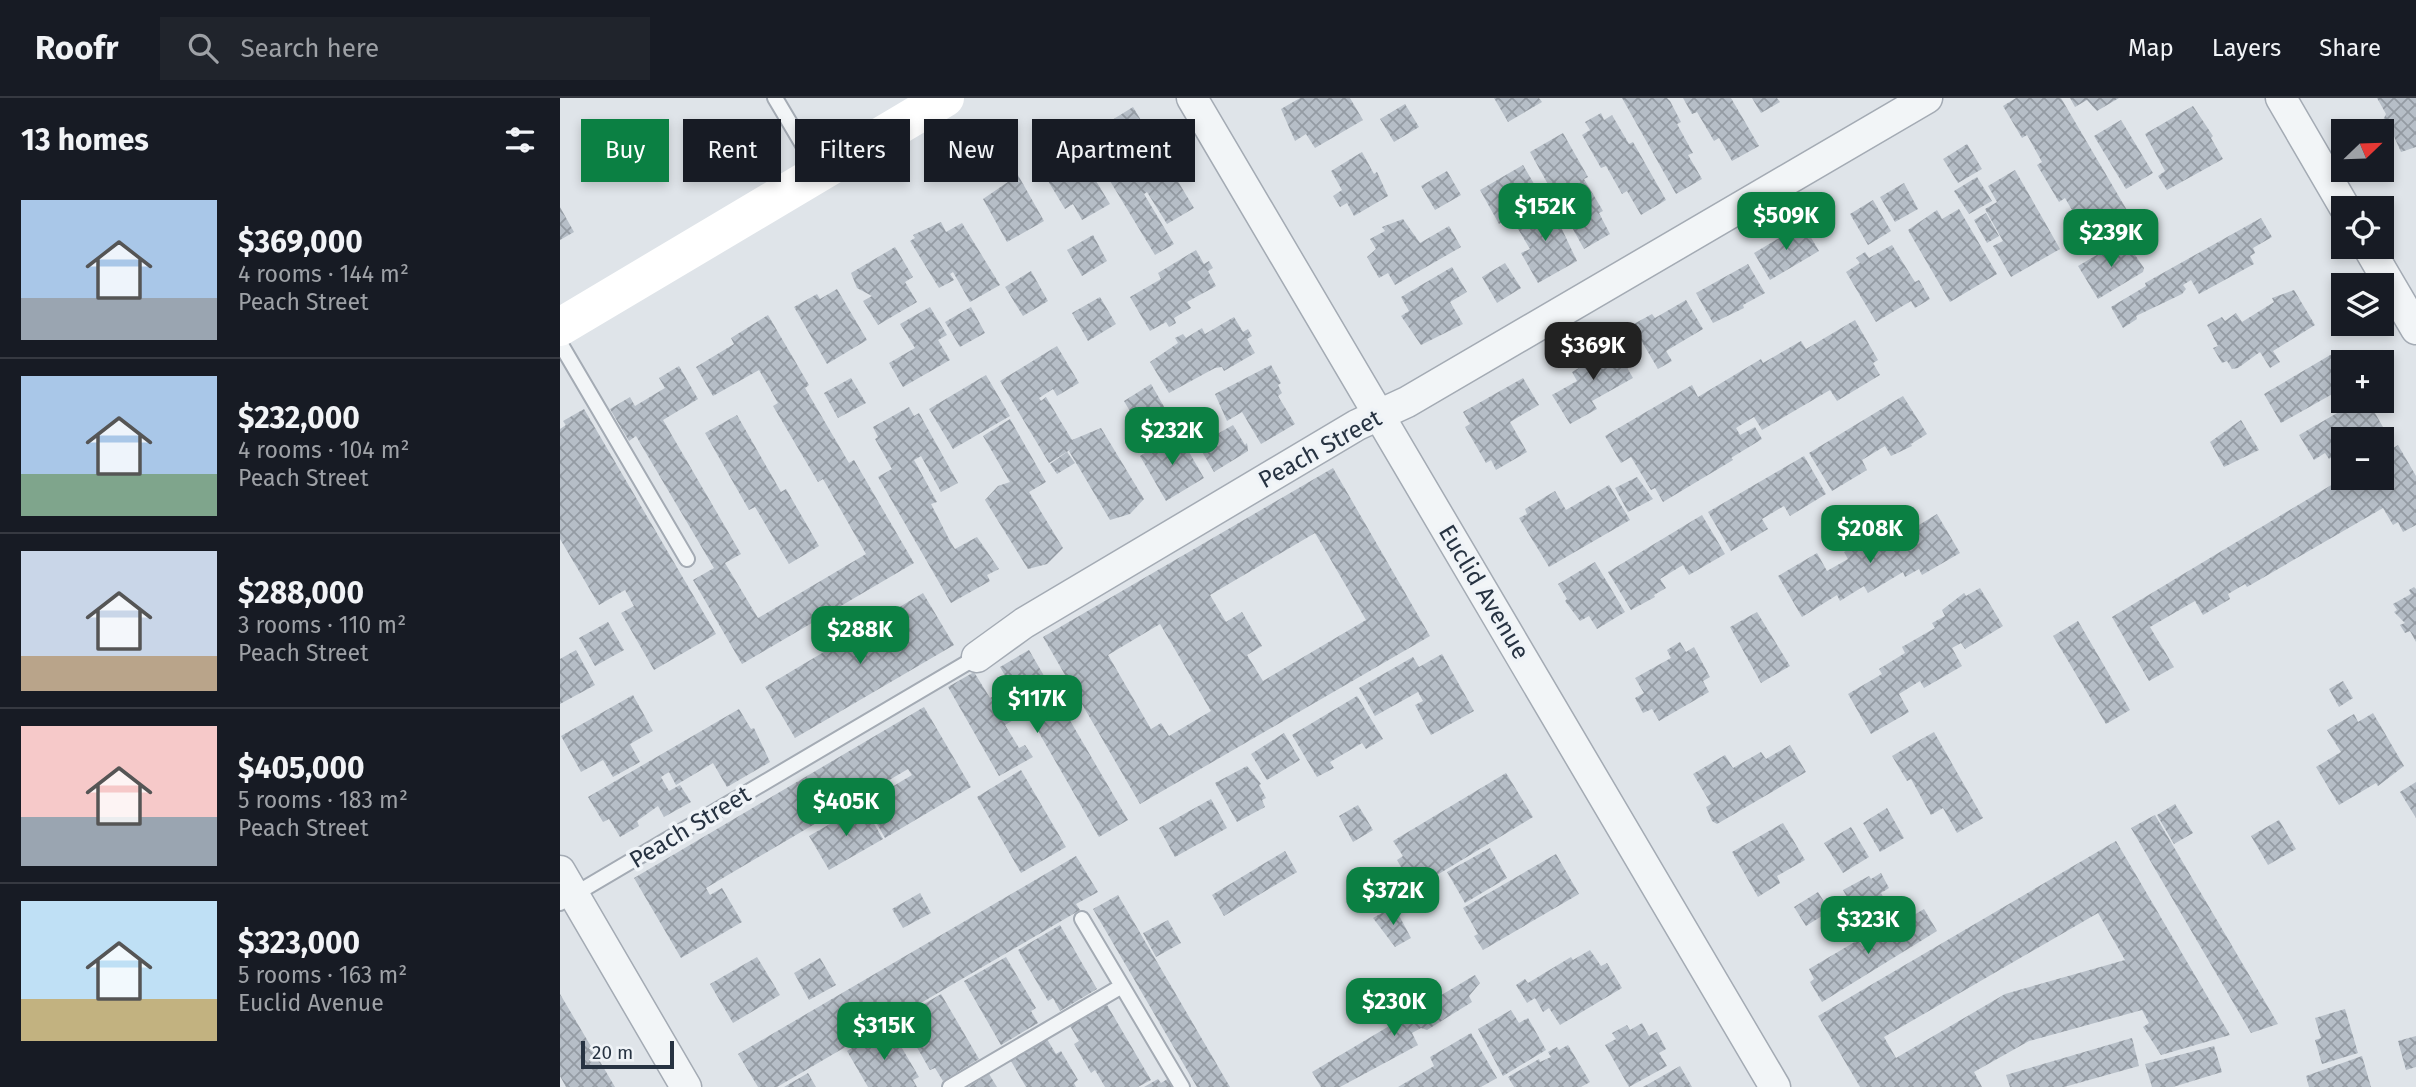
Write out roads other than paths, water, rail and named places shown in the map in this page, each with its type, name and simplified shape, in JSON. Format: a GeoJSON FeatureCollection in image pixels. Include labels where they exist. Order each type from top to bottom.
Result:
{"type":"FeatureCollection","features":[{"type":"Feature","properties":{"kind":"main road"},"geometry":{"type":"LineString","coordinates":[[910,119],[945,98]]}},
{"type":"Feature","properties":{"kind":"main road"},"geometry":{"type":"LineString","coordinates":[[560,327],[805,182]]}},
{"type":"Feature","properties":{"kind":"street","name":"Euclid Avenue"},"geometry":{"type":"LineString","coordinates":[[1192,98],[1775,1087]]}},
{"type":"Feature","properties":{"kind":"street","name":"Peach Street"},"geometry":{"type":"LineString","coordinates":[[977,657],[1024,623],[1927,98]]}},
{"type":"Feature","properties":{"kind":"street"},"geometry":{"type":"LineString","coordinates":[[2281,98],[2338,196]]}},
{"type":"Feature","properties":{"kind":"street"},"geometry":{"type":"LineString","coordinates":[[2375,259],[2416,328]]}},
{"type":"Feature","properties":{"kind":"street"},"geometry":{"type":"LineString","coordinates":[[565,890],[686,1087]]}},
{"type":"Feature","properties":{"kind":"lane"},"geometry":{"type":"LineString","coordinates":[[775,98],[795,131]]}},
{"type":"Feature","properties":{"kind":"lane"},"geometry":{"type":"LineString","coordinates":[[560,343],[687,559]]}},
{"type":"Feature","properties":{"kind":"lane","name":"Peach Street"},"geometry":{"type":"LineString","coordinates":[[565,890],[977,657]]}},
{"type":"Feature","properties":{"kind":"lane"},"geometry":{"type":"LineString","coordinates":[[1082,919],[1182,1087]]}},
{"type":"Feature","properties":{"kind":"lane"},"geometry":{"type":"LineString","coordinates":[[950,1087],[1122,986]]}}]}
